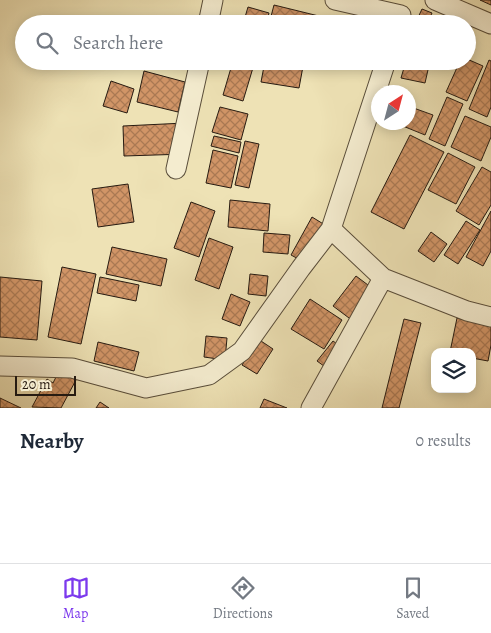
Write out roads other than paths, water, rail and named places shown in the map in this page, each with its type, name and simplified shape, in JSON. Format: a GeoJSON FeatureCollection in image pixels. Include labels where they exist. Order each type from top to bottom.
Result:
{"type":"FeatureCollection","features":[{"type":"Feature","properties":{"kind":"street"},"geometry":{"type":"LineString","coordinates":[[210,15],[213,0]]}},
{"type":"Feature","properties":{"kind":"street"},"geometry":{"type":"LineString","coordinates":[[336,0],[403,13]]}},
{"type":"Feature","properties":{"kind":"street"},"geometry":{"type":"LineString","coordinates":[[435,0],[470,15]]}},
{"type":"Feature","properties":{"kind":"street"},"geometry":{"type":"LineString","coordinates":[[476,18],[491,24]]}},
{"type":"Feature","properties":{"kind":"street"},"geometry":{"type":"LineString","coordinates":[[176,169],[198,70]]}},
{"type":"Feature","properties":{"kind":"street"},"geometry":{"type":"LineString","coordinates":[[0,366],[72,368],[146,388],[209,376],[242,351],[331,229],[383,70]]}},
{"type":"Feature","properties":{"kind":"street"},"geometry":{"type":"LineString","coordinates":[[331,229],[382,278],[467,311],[491,317]]}},
{"type":"Feature","properties":{"kind":"street"},"geometry":{"type":"LineString","coordinates":[[311,408],[382,278]]}}]}
